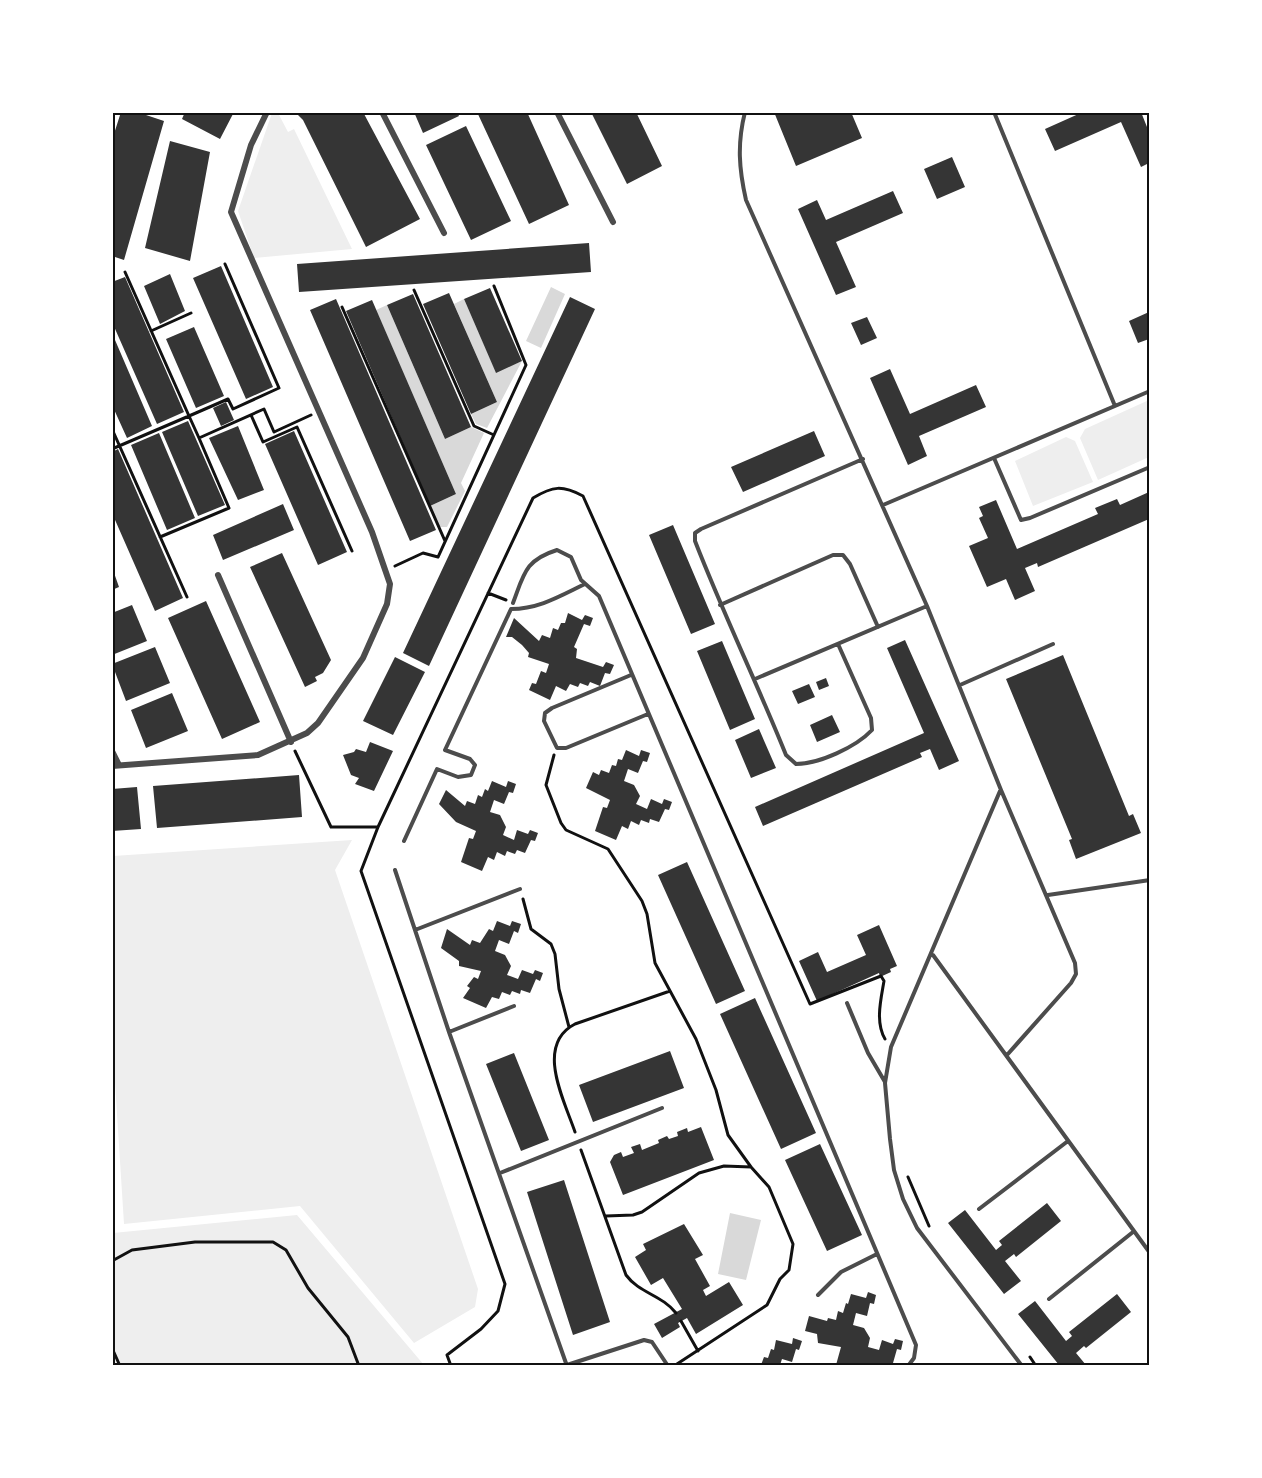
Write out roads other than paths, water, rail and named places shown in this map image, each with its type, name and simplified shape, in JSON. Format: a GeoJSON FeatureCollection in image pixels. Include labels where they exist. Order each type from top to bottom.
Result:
{"type":"FeatureCollection","features":[{"type":"Feature","properties":{"kind":"street"},"geometry":{"type":"LineString","coordinates":[[112,751],[116,766],[258,755],[291,742],[318,723],[363,658],[387,604],[390,584],[372,532],[231,212],[251,145],[267,112]]}},
{"type":"Feature","properties":{"kind":"street"},"geometry":{"type":"LineString","coordinates":[[381,112],[444,233]]}},
{"type":"Feature","properties":{"kind":"street"},"geometry":{"type":"LineString","coordinates":[[557,112],[613,222]]}},
{"type":"Feature","properties":{"kind":"street"},"geometry":{"type":"LineString","coordinates":[[218,575],[291,742]]}},
{"type":"Feature","properties":{"kind":"lane"},"geometry":{"type":"LineString","coordinates":[[745,112],[739,136],[739,167],[746,200],[927,606],[1001,790],[1048,895],[1075,963],[1076,974],[1007,1055]]}},
{"type":"Feature","properties":{"kind":"lane"},"geometry":{"type":"LineString","coordinates":[[994,112],[1115,406]]}},
{"type":"Feature","properties":{"kind":"lane"},"geometry":{"type":"LineString","coordinates":[[883,505],[1149,391]]}},
{"type":"Feature","properties":{"kind":"lane"},"geometry":{"type":"LineString","coordinates":[[994,458],[1021,520],[1149,467]]}},
{"type":"Feature","properties":{"kind":"lane"},"geometry":{"type":"LineString","coordinates":[[838,644],[871,718],[872,730],[863,739],[808,764],[796,764],[786,755],[755,679],[720,605],[695,541],[695,533],[863,459]]}},
{"type":"Feature","properties":{"kind":"lane"},"geometry":{"type":"LineString","coordinates":[[513,603],[526,568],[534,559],[557,550],[571,557],[585,584],[599,596],[916,1345],[914,1358],[908,1365]]}},
{"type":"Feature","properties":{"kind":"lane"},"geometry":{"type":"LineString","coordinates":[[720,605],[833,555],[843,555],[850,564],[878,627]]}},
{"type":"Feature","properties":{"kind":"lane"},"geometry":{"type":"LineString","coordinates":[[404,841],[437,769],[458,777],[471,775],[474,770],[475,765],[470,759],[445,750],[511,609],[528,609],[542,605],[585,584]]}},
{"type":"Feature","properties":{"kind":"lane"},"geometry":{"type":"LineString","coordinates":[[755,679],[927,606]]}},
{"type":"Feature","properties":{"kind":"lane"},"geometry":{"type":"LineString","coordinates":[[960,685],[1053,644]]}},
{"type":"Feature","properties":{"kind":"lane"},"geometry":{"type":"LineString","coordinates":[[631,675],[545,713],[544,721],[557,748],[566,748],[648,714]]}},
{"type":"Feature","properties":{"kind":"lane"},"geometry":{"type":"LineString","coordinates":[[1001,790],[933,954],[891,1047],[885,1083],[894,1170],[917,1228],[1022,1365]]}},
{"type":"Feature","properties":{"kind":"lane"},"geometry":{"type":"LineString","coordinates":[[395,870],[449,1032],[567,1365],[644,1340],[652,1342],[668,1365]]}},
{"type":"Feature","properties":{"kind":"lane"},"geometry":{"type":"LineString","coordinates":[[1048,895],[1149,880]]}},
{"type":"Feature","properties":{"kind":"lane"},"geometry":{"type":"LineString","coordinates":[[415,930],[520,888]]}},
{"type":"Feature","properties":{"kind":"lane"},"geometry":{"type":"LineString","coordinates":[[933,954],[1149,1253]]}},
{"type":"Feature","properties":{"kind":"lane"},"geometry":{"type":"LineString","coordinates":[[848,1003],[868,1053],[885,1083]]}},
{"type":"Feature","properties":{"kind":"lane"},"geometry":{"type":"LineString","coordinates":[[449,1032],[514,1006]]}},
{"type":"Feature","properties":{"kind":"lane"},"geometry":{"type":"LineString","coordinates":[[500,1173],[662,1108]]}},
{"type":"Feature","properties":{"kind":"lane"},"geometry":{"type":"LineString","coordinates":[[978,1209],[1068,1141]]}},
{"type":"Feature","properties":{"kind":"lane"},"geometry":{"type":"LineString","coordinates":[[1049,1299],[1132,1232]]}},
{"type":"Feature","properties":{"kind":"lane"},"geometry":{"type":"LineString","coordinates":[[818,1295],[842,1272],[877,1254]]}}]}
